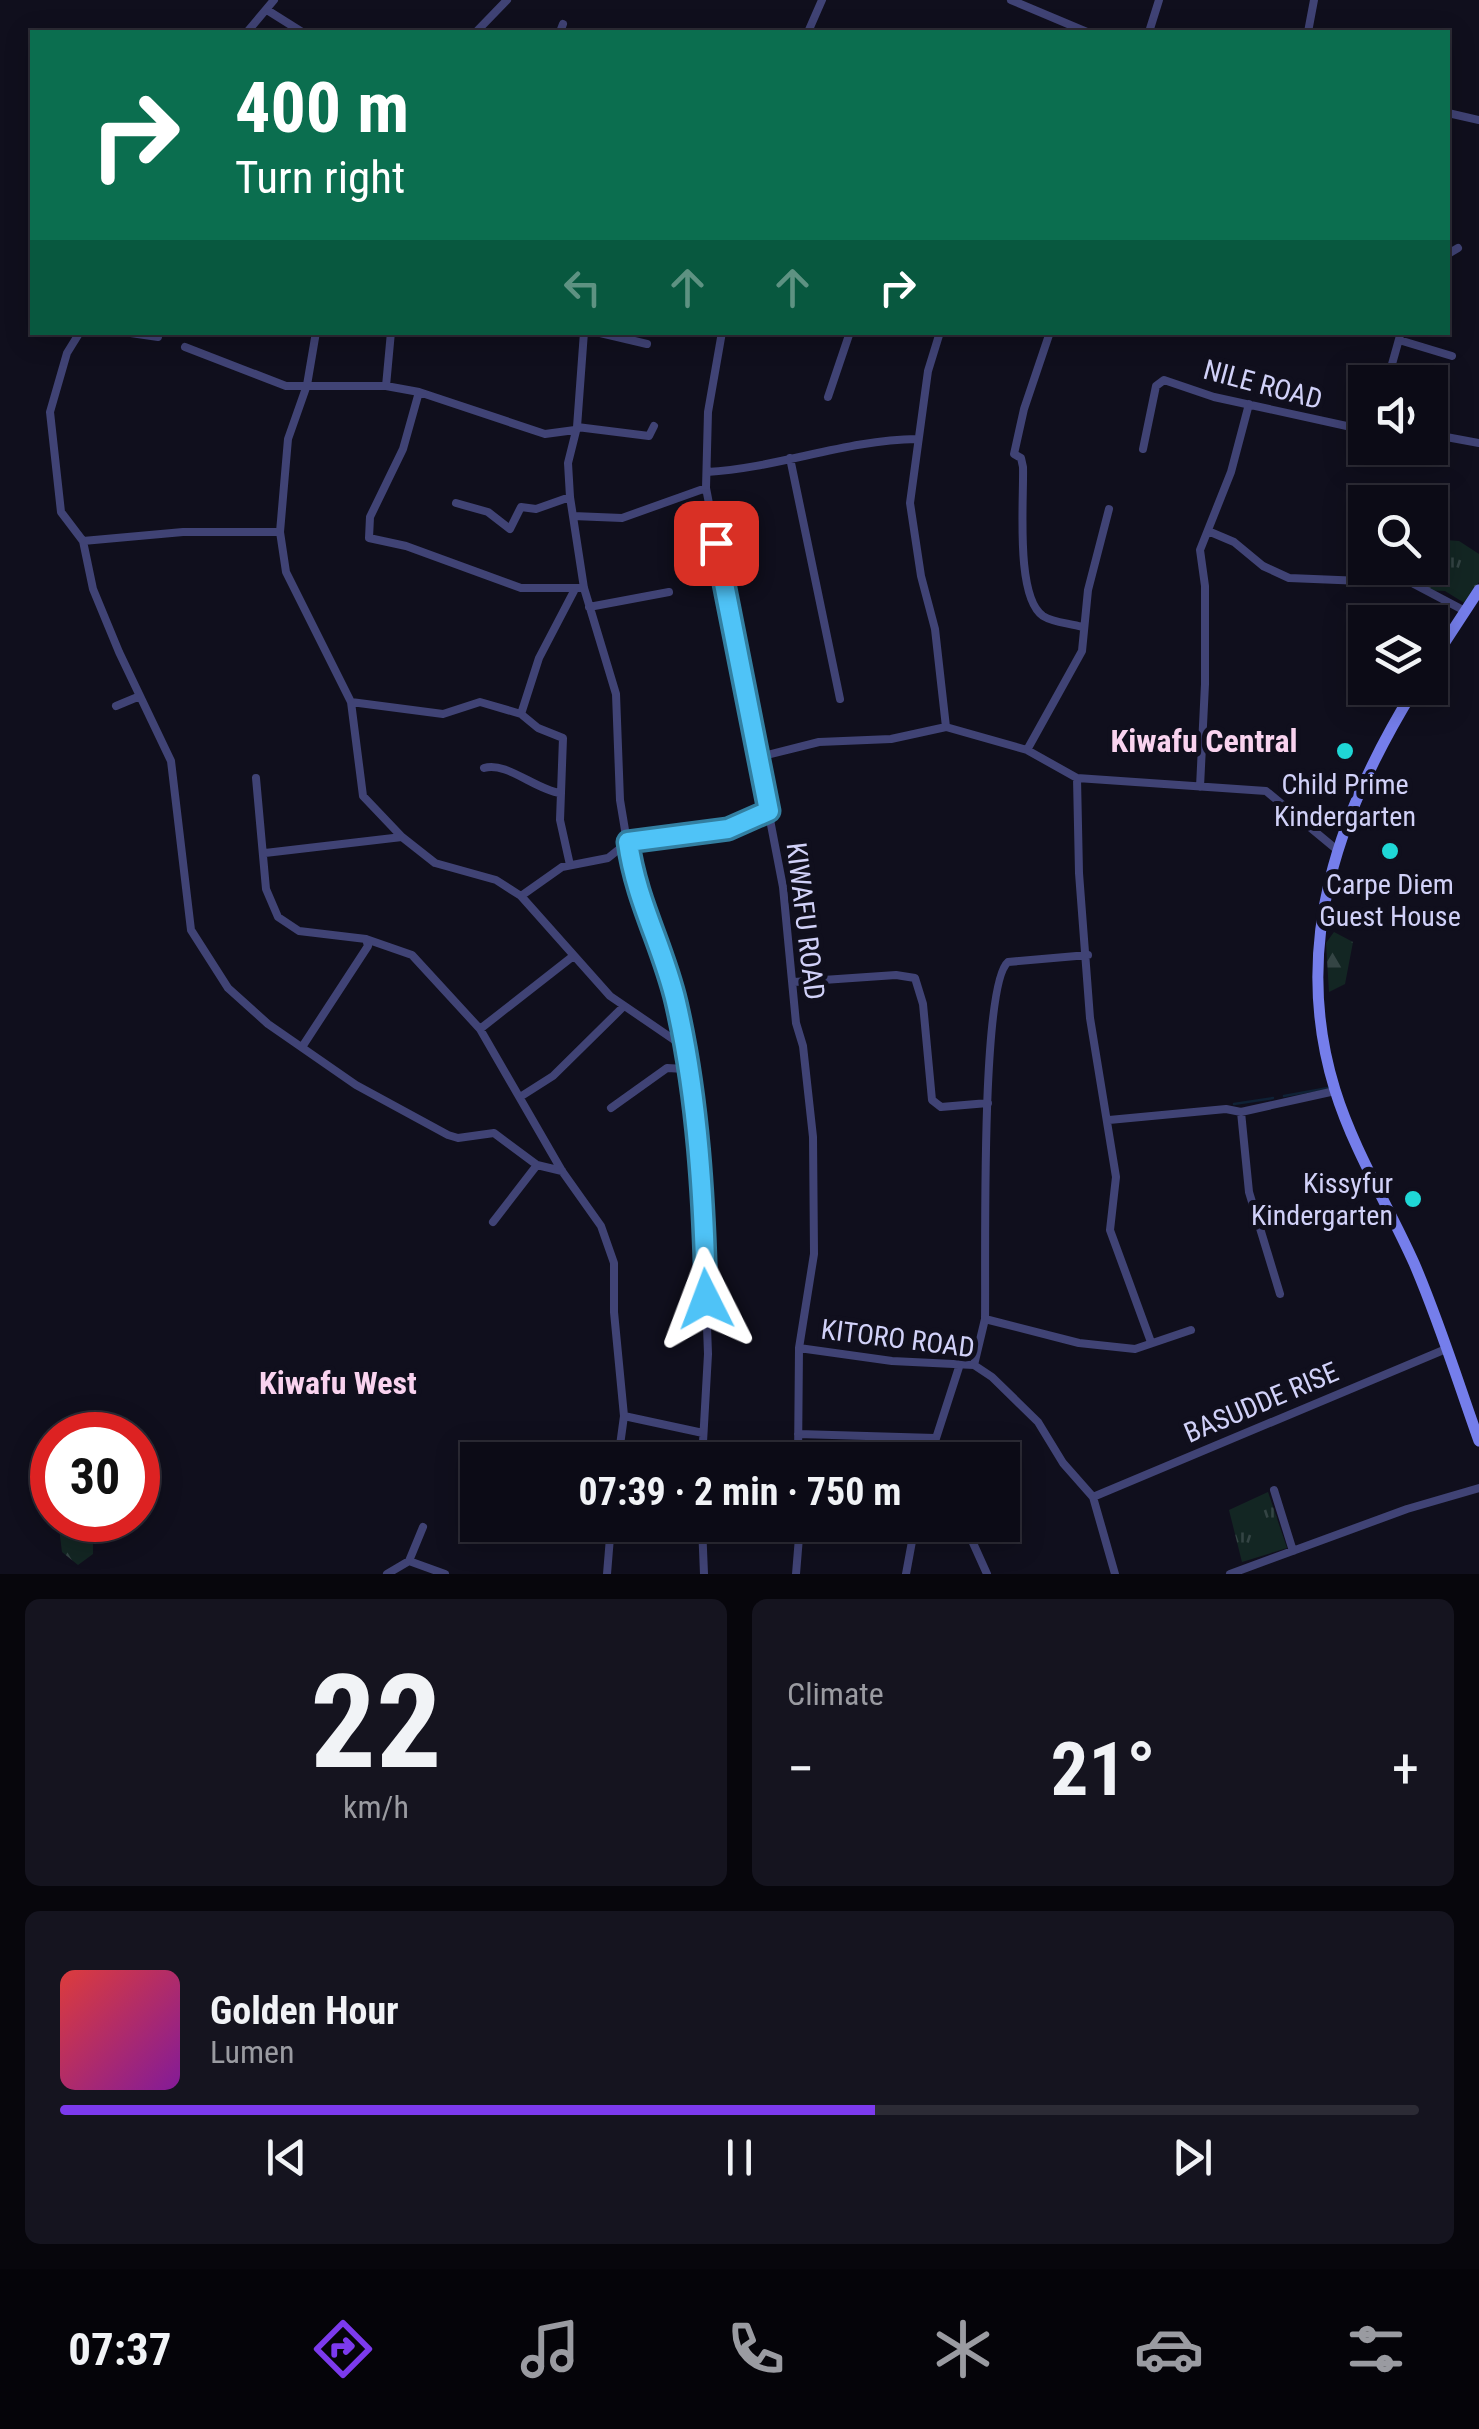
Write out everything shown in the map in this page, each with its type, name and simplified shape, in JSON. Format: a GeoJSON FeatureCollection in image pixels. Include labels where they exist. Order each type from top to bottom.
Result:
{"type":"FeatureCollection","features":[{"type":"Feature","properties":{"kind":"street"},"geometry":{"type":"LineString","coordinates":[[249,30],[274,0]]}},
{"type":"Feature","properties":{"kind":"street"},"geometry":{"type":"LineString","coordinates":[[478,30],[507,0]]}},
{"type":"Feature","properties":{"kind":"street"},"geometry":{"type":"LineString","coordinates":[[809,30],[822,0]]}},
{"type":"Feature","properties":{"kind":"street"},"geometry":{"type":"LineString","coordinates":[[1010,0],[1082,30]]}},
{"type":"Feature","properties":{"kind":"street"},"geometry":{"type":"LineString","coordinates":[[1150,30],[1159,0]]}},
{"type":"Feature","properties":{"kind":"street"},"geometry":{"type":"LineString","coordinates":[[1308,30],[1314,0]]}},
{"type":"Feature","properties":{"kind":"street"},"geometry":{"type":"LineString","coordinates":[[267,10],[299,30]]}},
{"type":"Feature","properties":{"kind":"street"},"geometry":{"type":"LineString","coordinates":[[1450,114],[1479,120]]}},
{"type":"Feature","properties":{"kind":"street"},"geometry":{"type":"LineString","coordinates":[[1450,253],[1458,248]]}},
{"type":"Feature","properties":{"kind":"street"},"geometry":{"type":"LineString","coordinates":[[78,335],[67,353],[50,412],[61,512],[82,541],[93,588],[171,761],[191,930],[237,999],[356,1085],[448,1135],[458,1138],[494,1133],[537,1165],[562,1171]]}},
{"type":"Feature","properties":{"kind":"street"},"geometry":{"type":"LineString","coordinates":[[144,335],[158,337]]}},
{"type":"Feature","properties":{"kind":"street"},"geometry":{"type":"LineString","coordinates":[[315,335],[307,385],[288,439],[280,532],[286,572],[351,702],[363,796],[402,837],[435,863],[496,880],[521,896],[572,957],[624,1006],[686,1048]]}},
{"type":"Feature","properties":{"kind":"street"},"geometry":{"type":"LineString","coordinates":[[386,386],[390,335]]}},
{"type":"Feature","properties":{"kind":"street"},"geometry":{"type":"LineString","coordinates":[[584,335],[576,429],[568,463],[570,498],[584,588],[616,694],[620,800],[634,884],[670,976],[686,1048],[706,1271],[708,1354],[703,1442]]}},
{"type":"Feature","properties":{"kind":"street"},"geometry":{"type":"LineString","coordinates":[[609,335],[648,344]]}},
{"type":"Feature","properties":{"kind":"street","name":"KIWAFU ROAD"},"geometry":{"type":"LineString","coordinates":[[721,335],[708,412],[706,488],[746,715],[769,811],[812,1120],[814,1254],[799,1348],[798,1442]]}},
{"type":"Feature","properties":{"kind":"street"},"geometry":{"type":"LineString","coordinates":[[828,397],[849,335]]}},
{"type":"Feature","properties":{"kind":"street"},"geometry":{"type":"LineString","coordinates":[[939,335],[917,438],[910,503],[920,576],[935,629],[946,726]]}},
{"type":"Feature","properties":{"kind":"street"},"geometry":{"type":"LineString","coordinates":[[1049,335],[1024,408],[1014,454],[1022,458],[1023,468],[1024,560],[1033,604],[1041,614],[1082,627]]}},
{"type":"Feature","properties":{"kind":"street"},"geometry":{"type":"LineString","coordinates":[[1392,365],[1400,336],[1452,356]]}},
{"type":"Feature","properties":{"kind":"street"},"geometry":{"type":"LineString","coordinates":[[185,347],[286,386],[386,386],[419,392],[546,434],[576,429],[649,436],[654,426]]}},
{"type":"Feature","properties":{"kind":"street","name":"NILE ROAD"},"geometry":{"type":"LineString","coordinates":[[1143,448],[1161,381],[1348,426]]}},
{"type":"Feature","properties":{"kind":"street"},"geometry":{"type":"LineString","coordinates":[[419,392],[403,450],[370,518],[369,538],[396,542],[521,588],[584,588]]}},
{"type":"Feature","properties":{"kind":"street"},"geometry":{"type":"LineString","coordinates":[[1200,787],[1205,586],[1200,550],[1231,472],[1249,404]]}},
{"type":"Feature","properties":{"kind":"street"},"geometry":{"type":"LineString","coordinates":[[1448,437],[1479,443]]}},
{"type":"Feature","properties":{"kind":"street"},"geometry":{"type":"LineString","coordinates":[[707,472],[755,470],[790,458],[891,439],[917,438]]}},
{"type":"Feature","properties":{"kind":"street"},"geometry":{"type":"LineString","coordinates":[[790,458],[840,699]]}},
{"type":"Feature","properties":{"kind":"street"},"geometry":{"type":"LineString","coordinates":[[574,516],[622,518],[706,488]]}},
{"type":"Feature","properties":{"kind":"street"},"geometry":{"type":"LineString","coordinates":[[456,503],[488,512],[510,528],[521,508],[570,498]]}},
{"type":"Feature","properties":{"kind":"street"},"geometry":{"type":"LineString","coordinates":[[1027,750],[1082,651],[1082,627],[1109,509]]}},
{"type":"Feature","properties":{"kind":"street"},"geometry":{"type":"LineString","coordinates":[[1208,531],[1234,542],[1263,566],[1289,578],[1412,583],[1466,610]]}},
{"type":"Feature","properties":{"kind":"street"},"geometry":{"type":"LineString","coordinates":[[82,541],[183,532],[280,532]]}},
{"type":"Feature","properties":{"kind":"street"},"geometry":{"type":"LineString","coordinates":[[1448,638],[1479,590]]}},
{"type":"Feature","properties":{"kind":"street"},"geometry":{"type":"LineString","coordinates":[[522,714],[539,658],[574,591]]}},
{"type":"Feature","properties":{"kind":"street"},"geometry":{"type":"LineString","coordinates":[[590,607],[669,592]]}},
{"type":"Feature","properties":{"kind":"street"},"geometry":{"type":"LineString","coordinates":[[116,706],[140,696]]}},
{"type":"Feature","properties":{"kind":"street"},"geometry":{"type":"LineString","coordinates":[[351,702],[444,714],[480,702],[522,714],[538,728],[563,738],[560,820],[570,865]]}},
{"type":"Feature","properties":{"kind":"street"},"geometry":{"type":"LineString","coordinates":[[1406,705],[1361,785],[1336,849],[1319,974],[1320,1016],[1335,1091],[1416,1267],[1479,1441]]}},
{"type":"Feature","properties":{"kind":"street"},"geometry":{"type":"LineString","coordinates":[[759,758],[820,742],[892,739],[946,726],[1027,750],[1078,778],[1272,793],[1317,838],[1336,849]]}},
{"type":"Feature","properties":{"kind":"street"},"geometry":{"type":"LineString","coordinates":[[484,768],[498,766],[532,786],[560,793]]}},
{"type":"Feature","properties":{"kind":"street"},"geometry":{"type":"LineString","coordinates":[[256,778],[270,904],[288,926],[366,939],[412,954],[480,1029],[562,1171],[601,1226],[614,1264],[614,1312],[624,1416],[620,1442]]}},
{"type":"Feature","properties":{"kind":"street"},"geometry":{"type":"LineString","coordinates":[[1078,778],[1080,885],[1093,1045],[1116,1178],[1110,1230],[1151,1342]]}},
{"type":"Feature","properties":{"kind":"street"},"geometry":{"type":"LineString","coordinates":[[521,896],[570,865],[608,858],[628,842],[728,829],[769,811]]}},
{"type":"Feature","properties":{"kind":"street"},"geometry":{"type":"LineString","coordinates":[[264,853],[402,837]]}},
{"type":"Feature","properties":{"kind":"street"},"geometry":{"type":"LineString","coordinates":[[304,1044],[368,946],[366,939]]}},
{"type":"Feature","properties":{"kind":"street"},"geometry":{"type":"LineString","coordinates":[[974,1365],[984,1319],[988,1034],[1002,967],[1008,962],[1088,955]]}},
{"type":"Feature","properties":{"kind":"street"},"geometry":{"type":"LineString","coordinates":[[480,1029],[572,957]]}},
{"type":"Feature","properties":{"kind":"street"},"geometry":{"type":"LineString","coordinates":[[794,982],[896,974],[914,978],[923,1004],[932,1100],[940,1107],[988,1103]]}},
{"type":"Feature","properties":{"kind":"street"},"geometry":{"type":"LineString","coordinates":[[520,1097],[552,1076],[624,1006]]}},
{"type":"Feature","properties":{"kind":"street"},"geometry":{"type":"LineString","coordinates":[[611,1108],[667,1068],[686,1069]]}},
{"type":"Feature","properties":{"kind":"street"},"geometry":{"type":"LineString","coordinates":[[1109,1120],[1226,1109],[1241,1112],[1335,1091]]}},
{"type":"Feature","properties":{"kind":"street"},"geometry":{"type":"LineString","coordinates":[[1241,1112],[1248,1185],[1280,1294]]}},
{"type":"Feature","properties":{"kind":"street"},"geometry":{"type":"LineString","coordinates":[[493,1222],[537,1165]]}},
{"type":"Feature","properties":{"kind":"street"},"geometry":{"type":"LineString","coordinates":[[984,1319],[1079,1343],[1135,1349],[1192,1330]]}},
{"type":"Feature","properties":{"kind":"street","name":"KITORO ROAD"},"geometry":{"type":"LineString","coordinates":[[799,1348],[974,1365],[1038,1422],[1063,1463],[1093,1497],[1114,1574]]}},
{"type":"Feature","properties":{"kind":"street","name":"BASUDDE RISE"},"geometry":{"type":"LineString","coordinates":[[1093,1497],[1446,1349]]}},
{"type":"Feature","properties":{"kind":"street"},"geometry":{"type":"LineString","coordinates":[[933,1442],[960,1364]]}},
{"type":"Feature","properties":{"kind":"street"},"geometry":{"type":"LineString","coordinates":[[624,1416],[703,1434]]}},
{"type":"Feature","properties":{"kind":"street"},"geometry":{"type":"LineString","coordinates":[[798,1434],[934,1438]]}},
{"type":"Feature","properties":{"kind":"street"},"geometry":{"type":"LineString","coordinates":[[1230,1574],[1479,1488]]}},
{"type":"Feature","properties":{"kind":"street"},"geometry":{"type":"LineString","coordinates":[[1274,1490],[1293,1551]]}},
{"type":"Feature","properties":{"kind":"street"},"geometry":{"type":"LineString","coordinates":[[388,1574],[409,1561],[423,1527]]}},
{"type":"Feature","properties":{"kind":"street"},"geometry":{"type":"LineString","coordinates":[[607,1574],[610,1542]]}},
{"type":"Feature","properties":{"kind":"street"},"geometry":{"type":"LineString","coordinates":[[703,1542],[704,1574]]}},
{"type":"Feature","properties":{"kind":"street"},"geometry":{"type":"LineString","coordinates":[[796,1574],[799,1542]]}},
{"type":"Feature","properties":{"kind":"street"},"geometry":{"type":"LineString","coordinates":[[906,1574],[912,1542]]}},
{"type":"Feature","properties":{"kind":"street"},"geometry":{"type":"LineString","coordinates":[[973,1542],[987,1574]]}},
{"type":"Feature","properties":{"kind":"street"},"geometry":{"type":"LineString","coordinates":[[409,1561],[446,1574]]}},
{"type":"Feature","properties":{"kind":"green space"},"geometry":{"type":"Polygon","coordinates":[[[1448,540],[1459,541],[1479,554],[1479,582],[1466,604],[1445,591],[1420,590],[1421,585],[1448,585],[1448,540]]]}},
{"type":"Feature","properties":{"kind":"green space"},"geometry":{"type":"Polygon","coordinates":[[[1334,932],[1353,942],[1345,984],[1329,992],[1326,943],[1334,932]]]}},
{"type":"Feature","properties":{"kind":"green space"},"geometry":{"type":"Polygon","coordinates":[[[1268,1492],[1287,1548],[1242,1562],[1229,1510],[1268,1492]]]}},
{"type":"Feature","properties":{"kind":"green space"},"geometry":{"type":"Polygon","coordinates":[[[61,1542],[93,1542],[93,1554],[78,1565],[62,1552],[61,1542]]]}},
{"type":"Feature","properties":{"kind":"waterway"},"geometry":{"type":"LineString","coordinates":[[1284,1096],[1328,1088]]}},
{"type":"Feature","properties":{"kind":"waterway"},"geometry":{"type":"LineString","coordinates":[[1234,1104],[1273,1098]]}},
{"type":"Feature","properties":{"kind":"place","name":"Child Prime Kindergarten"},"geometry":{"type":"Point","coordinates":[1345,751]}},
{"type":"Feature","properties":{"kind":"place","name":"Carpe Diem Guest House"},"geometry":{"type":"Point","coordinates":[1390,851]}},
{"type":"Feature","properties":{"kind":"place","name":"Kissyfur Kindergarten"},"geometry":{"type":"Point","coordinates":[1413,1199]}},
{"type":"Feature","properties":{"kind":"district","name":"Kiwafu Central"},"geometry":{"type":"Point","coordinates":[1204,741]}},
{"type":"Feature","properties":{"kind":"district","name":"Kiwafu West"},"geometry":{"type":"Point","coordinates":[338,1383]}},
{"type":"Feature","properties":{"kind":"route"},"geometry":{"type":"LineString","coordinates":[[706,1299],[698,1154],[686,1048],[670,976],[634,884],[628,842],[728,829],[769,811],[746,715],[716,543]]}}]}
